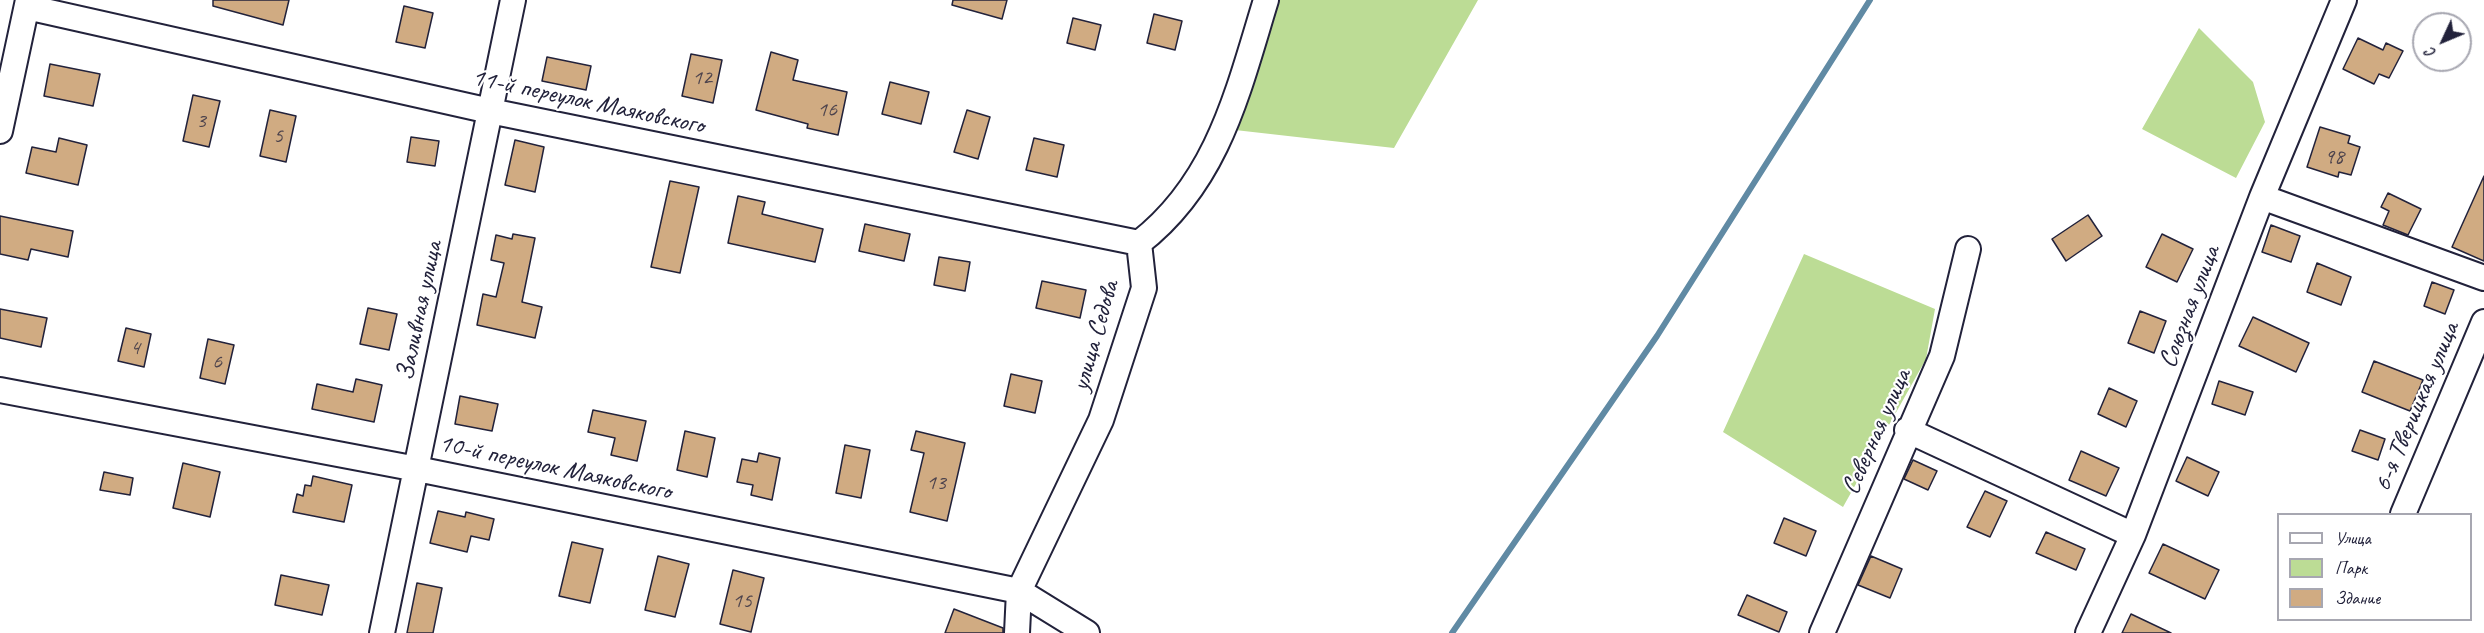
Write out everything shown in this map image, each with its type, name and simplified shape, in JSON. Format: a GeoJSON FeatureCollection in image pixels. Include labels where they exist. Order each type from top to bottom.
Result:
{"type":"FeatureCollection","features":[{"type":"Feature","properties":{"kind":"street","name":"Заливная улица"},"geometry":{"type":"LineString","coordinates":[[382,633],[513,0]]}},
{"type":"Feature","properties":{"kind":"street"},"geometry":{"type":"LineString","coordinates":[[1139,243],[1158,229],[1197,183],[1228,122],[1266,0]]}},
{"type":"Feature","properties":{"kind":"street","name":"Союзная улица"},"geometry":{"type":"LineString","coordinates":[[2088,633],[2133,535],[2262,197],[2344,0]]}},
{"type":"Feature","properties":{"kind":"street","name":"11-й переулок Маяковского"},"geometry":{"type":"LineString","coordinates":[[27,4],[490,111],[1139,243]]}},
{"type":"Feature","properties":{"kind":"street"},"geometry":{"type":"LineString","coordinates":[[0,131],[27,4]]}},
{"type":"Feature","properties":{"kind":"street"},"geometry":{"type":"LineString","coordinates":[[2262,197],[2484,278]]}},
{"type":"Feature","properties":{"kind":"street","name":"улица Седова"},"geometry":{"type":"LineString","coordinates":[[1017,633],[1019,591],[1101,420],[1144,288],[1139,243]]}},
{"type":"Feature","properties":{"kind":"street","name":"Северная улица"},"geometry":{"type":"LineString","coordinates":[[1822,633],[1907,430],[1942,356],[1968,249]]}},
{"type":"Feature","properties":{"kind":"street","name":"6-я Тверицкая улица"},"geometry":{"type":"LineString","coordinates":[[2403,513],[2484,322]]}},
{"type":"Feature","properties":{"kind":"street","name":"10-й переулок Маяковского"},"geometry":{"type":"LineString","coordinates":[[0,390],[417,468],[1019,591],[1087,633]]}},
{"type":"Feature","properties":{"kind":"street"},"geometry":{"type":"LineString","coordinates":[[1907,430],[2133,535]]}},
{"type":"Feature","properties":{"kind":"green space"},"geometry":{"type":"Polygon","coordinates":[[[1277,0],[1478,0],[1394,148],[1235,130],[1277,8],[1277,0]]]}},
{"type":"Feature","properties":{"kind":"green space"},"geometry":{"type":"Polygon","coordinates":[[[2199,28],[2253,82],[2265,122],[2236,178],[2142,129],[2199,28]]]}},
{"type":"Feature","properties":{"kind":"green space"},"geometry":{"type":"Polygon","coordinates":[[[1804,254],[1935,309],[1926,359],[1843,507],[1723,432],[1804,254]]]}},
{"type":"Feature","properties":{"kind":"building"},"geometry":{"type":"Polygon","coordinates":[[[213,0],[289,0],[283,25],[213,6],[213,0]]]}},
{"type":"Feature","properties":{"kind":"building"},"geometry":{"type":"Polygon","coordinates":[[[953,0],[1007,0],[1002,19],[952,5],[953,0]]]}},
{"type":"Feature","properties":{"kind":"building"},"geometry":{"type":"Polygon","coordinates":[[[404,6],[433,13],[425,48],[396,42],[404,6]]]}},
{"type":"Feature","properties":{"kind":"building"},"geometry":{"type":"Polygon","coordinates":[[[1154,14],[1182,21],[1175,50],[1147,43],[1154,14]]]}},
{"type":"Feature","properties":{"kind":"building"},"geometry":{"type":"Polygon","coordinates":[[[1073,18],[1101,25],[1095,50],[1067,43],[1073,18]]]}},
{"type":"Feature","properties":{"kind":"building"},"geometry":{"type":"Polygon","coordinates":[[[2358,38],[2383,50],[2386,43],[2403,51],[2389,78],[2379,74],[2374,84],[2343,69],[2358,38]]]}},
{"type":"Feature","properties":{"kind":"building"},"geometry":{"type":"Polygon","coordinates":[[[771,52],[798,60],[793,80],[847,92],[838,135],[807,128],[808,124],[756,110],[771,52]]]}},
{"type":"Feature","properties":{"kind":"building"},"geometry":{"type":"Polygon","coordinates":[[[691,54],[722,60],[713,103],[682,96],[691,54]]]}},
{"type":"Feature","properties":{"kind":"building"},"geometry":{"type":"Polygon","coordinates":[[[547,57],[591,66],[586,90],[542,81],[547,57]]]}},
{"type":"Feature","properties":{"kind":"building"},"geometry":{"type":"Polygon","coordinates":[[[50,64],[100,74],[93,106],[44,96],[50,64]]]}},
{"type":"Feature","properties":{"kind":"building"},"geometry":{"type":"Polygon","coordinates":[[[890,82],[929,92],[921,124],[882,114],[890,82]]]}},
{"type":"Feature","properties":{"kind":"building"},"geometry":{"type":"Polygon","coordinates":[[[193,95],[220,101],[209,147],[183,141],[193,95]]]}},
{"type":"Feature","properties":{"kind":"building"},"geometry":{"type":"Polygon","coordinates":[[[270,110],[296,116],[286,162],[260,156],[270,110]]]}},
{"type":"Feature","properties":{"kind":"building"},"geometry":{"type":"Polygon","coordinates":[[[967,110],[990,117],[978,159],[954,152],[967,110]]]}},
{"type":"Feature","properties":{"kind":"building"},"geometry":{"type":"Polygon","coordinates":[[[2320,127],[2350,136],[2348,143],[2360,147],[2351,175],[2339,172],[2338,177],[2307,167],[2320,127]]]}},
{"type":"Feature","properties":{"kind":"building"},"geometry":{"type":"Polygon","coordinates":[[[411,137],[439,141],[435,166],[407,162],[411,137]]]}},
{"type":"Feature","properties":{"kind":"building"},"geometry":{"type":"Polygon","coordinates":[[[59,138],[87,145],[78,185],[26,173],[32,147],[56,152],[59,138]]]}},
{"type":"Feature","properties":{"kind":"building"},"geometry":{"type":"Polygon","coordinates":[[[1034,138],[1064,145],[1057,177],[1026,170],[1034,138]]]}},
{"type":"Feature","properties":{"kind":"building"},"geometry":{"type":"Polygon","coordinates":[[[515,140],[544,147],[535,192],[505,185],[515,140]]]}},
{"type":"Feature","properties":{"kind":"building"},"geometry":{"type":"Polygon","coordinates":[[[2484,176],[2484,261],[2452,247],[2484,176]]]}},
{"type":"Feature","properties":{"kind":"building"},"geometry":{"type":"Polygon","coordinates":[[[670,181],[699,187],[680,273],[651,267],[670,181]]]}},
{"type":"Feature","properties":{"kind":"building"},"geometry":{"type":"Polygon","coordinates":[[[2388,193],[2421,209],[2408,235],[2383,225],[2389,211],[2381,207],[2388,193]]]}},
{"type":"Feature","properties":{"kind":"building"},"geometry":{"type":"Polygon","coordinates":[[[738,196],[765,202],[762,214],[823,229],[815,262],[728,243],[738,196]]]}},
{"type":"Feature","properties":{"kind":"building"},"geometry":{"type":"Polygon","coordinates":[[[2088,215],[2102,236],[2066,261],[2052,239],[2088,215]]]}},
{"type":"Feature","properties":{"kind":"building"},"geometry":{"type":"Polygon","coordinates":[[[0,216],[73,231],[68,257],[31,249],[28,260],[0,254],[0,216]]]}},
{"type":"Feature","properties":{"kind":"building"},"geometry":{"type":"Polygon","coordinates":[[[865,224],[910,234],[904,261],[859,251],[865,224]]]}},
{"type":"Feature","properties":{"kind":"building"},"geometry":{"type":"Polygon","coordinates":[[[2271,225],[2300,236],[2291,262],[2262,252],[2271,225]]]}},
{"type":"Feature","properties":{"kind":"building"},"geometry":{"type":"Polygon","coordinates":[[[513,234],[535,238],[522,302],[542,307],[535,338],[477,325],[483,294],[496,297],[504,263],[491,260],[496,235],[512,239],[513,234]]]}},
{"type":"Feature","properties":{"kind":"building"},"geometry":{"type":"Polygon","coordinates":[[[2162,234],[2193,249],[2177,282],[2146,267],[2162,234]]]}},
{"type":"Feature","properties":{"kind":"building"},"geometry":{"type":"Polygon","coordinates":[[[939,257],[970,262],[965,291],[934,285],[939,257]]]}},
{"type":"Feature","properties":{"kind":"building"},"geometry":{"type":"Polygon","coordinates":[[[2317,263],[2351,277],[2341,305],[2307,292],[2317,263]]]}},
{"type":"Feature","properties":{"kind":"building"},"geometry":{"type":"Polygon","coordinates":[[[1042,281],[1086,290],[1080,318],[1036,308],[1042,281]]]}},
{"type":"Feature","properties":{"kind":"building"},"geometry":{"type":"Polygon","coordinates":[[[2432,282],[2454,290],[2445,314],[2424,306],[2432,282]]]}},
{"type":"Feature","properties":{"kind":"building"},"geometry":{"type":"Polygon","coordinates":[[[368,308],[397,314],[389,350],[360,344],[368,308]]]}},
{"type":"Feature","properties":{"kind":"building"},"geometry":{"type":"Polygon","coordinates":[[[0,309],[47,318],[41,347],[0,338],[0,309]]]}},
{"type":"Feature","properties":{"kind":"building"},"geometry":{"type":"Polygon","coordinates":[[[2140,311],[2166,321],[2154,353],[2128,343],[2140,311]]]}},
{"type":"Feature","properties":{"kind":"building"},"geometry":{"type":"Polygon","coordinates":[[[2253,317],[2309,343],[2296,372],[2239,346],[2253,317]]]}},
{"type":"Feature","properties":{"kind":"building"},"geometry":{"type":"Polygon","coordinates":[[[126,328],[151,334],[144,367],[118,361],[126,328]]]}},
{"type":"Feature","properties":{"kind":"building"},"geometry":{"type":"Polygon","coordinates":[[[208,339],[234,345],[225,384],[200,378],[208,339]]]}},
{"type":"Feature","properties":{"kind":"building"},"geometry":{"type":"Polygon","coordinates":[[[2374,361],[2423,380],[2410,411],[2362,392],[2374,361]]]}},
{"type":"Feature","properties":{"kind":"building"},"geometry":{"type":"Polygon","coordinates":[[[1011,374],[1042,381],[1035,413],[1004,406],[1011,374]]]}},
{"type":"Feature","properties":{"kind":"building"},"geometry":{"type":"Polygon","coordinates":[[[356,379],[382,385],[374,422],[312,409],[317,384],[353,392],[356,379]]]}},
{"type":"Feature","properties":{"kind":"building"},"geometry":{"type":"Polygon","coordinates":[[[2219,381],[2253,392],[2245,415],[2212,404],[2219,381]]]}},
{"type":"Feature","properties":{"kind":"building"},"geometry":{"type":"Polygon","coordinates":[[[2109,388],[2137,401],[2126,427],[2098,414],[2109,388]]]}},
{"type":"Feature","properties":{"kind":"building"},"geometry":{"type":"Polygon","coordinates":[[[460,396],[498,404],[492,431],[455,424],[460,396]]]}},
{"type":"Feature","properties":{"kind":"building"},"geometry":{"type":"Polygon","coordinates":[[[593,410],[646,421],[637,461],[611,455],[615,438],[588,432],[593,410]]]}},
{"type":"Feature","properties":{"kind":"building"},"geometry":{"type":"Polygon","coordinates":[[[2360,430],[2385,439],[2378,460],[2352,451],[2360,430]]]}},
{"type":"Feature","properties":{"kind":"building"},"geometry":{"type":"Polygon","coordinates":[[[685,431],[715,438],[707,477],[677,470],[685,431]]]}},
{"type":"Feature","properties":{"kind":"building"},"geometry":{"type":"Polygon","coordinates":[[[916,431],[965,443],[947,521],[910,512],[924,453],[911,450],[916,431]]]}},
{"type":"Feature","properties":{"kind":"building"},"geometry":{"type":"Polygon","coordinates":[[[845,445],[870,450],[861,498],[836,493],[845,445]]]}},
{"type":"Feature","properties":{"kind":"building"},"geometry":{"type":"Polygon","coordinates":[[[2081,451],[2119,468],[2106,496],[2069,480],[2081,451]]]}},
{"type":"Feature","properties":{"kind":"building"},"geometry":{"type":"Polygon","coordinates":[[[759,453],[780,458],[772,500],[751,495],[753,485],[737,482],[742,459],[757,462],[759,453]]]}},
{"type":"Feature","properties":{"kind":"building"},"geometry":{"type":"Polygon","coordinates":[[[2187,457],[2219,472],[2208,496],[2176,481],[2187,457]]]}},
{"type":"Feature","properties":{"kind":"building"},"geometry":{"type":"Polygon","coordinates":[[[1913,460],[1937,471],[1928,490],[1904,479],[1913,460]]]}},
{"type":"Feature","properties":{"kind":"building"},"geometry":{"type":"Polygon","coordinates":[[[183,463],[220,472],[210,517],[173,508],[183,463]]]}},
{"type":"Feature","properties":{"kind":"building"},"geometry":{"type":"Polygon","coordinates":[[[104,472],[133,478],[130,495],[100,490],[104,472]]]}},
{"type":"Feature","properties":{"kind":"building"},"geometry":{"type":"Polygon","coordinates":[[[313,476],[352,485],[344,522],[293,512],[297,494],[303,496],[305,485],[311,486],[313,476]]]}},
{"type":"Feature","properties":{"kind":"building"},"geometry":{"type":"Polygon","coordinates":[[[1985,491],[2007,501],[1990,537],[1967,527],[1985,491]]]}},
{"type":"Feature","properties":{"kind":"building"},"geometry":{"type":"Polygon","coordinates":[[[438,511],[465,517],[466,512],[494,519],[489,540],[471,536],[467,552],[430,543],[438,511]]]}},
{"type":"Feature","properties":{"kind":"building"},"geometry":{"type":"Polygon","coordinates":[[[1784,518],[1816,531],[1806,556],[1774,543],[1784,518]]]}},
{"type":"Feature","properties":{"kind":"building"},"geometry":{"type":"Polygon","coordinates":[[[2046,532],[2085,549],[2076,570],[2036,553],[2046,532]]]}},
{"type":"Feature","properties":{"kind":"building"},"geometry":{"type":"Polygon","coordinates":[[[572,542],[603,549],[590,603],[559,596],[572,542]]]}},
{"type":"Feature","properties":{"kind":"building"},"geometry":{"type":"Polygon","coordinates":[[[2163,544],[2219,570],[2205,599],[2149,573],[2163,544]]]}},
{"type":"Feature","properties":{"kind":"building"},"geometry":{"type":"Polygon","coordinates":[[[658,556],[689,564],[675,617],[645,610],[658,556]]]}},
{"type":"Feature","properties":{"kind":"building"},"geometry":{"type":"Polygon","coordinates":[[[1871,556],[1902,569],[1890,598],[1858,585],[1871,556]]]}},
{"type":"Feature","properties":{"kind":"building"},"geometry":{"type":"Polygon","coordinates":[[[733,570],[764,578],[751,632],[720,624],[733,570]]]}},
{"type":"Feature","properties":{"kind":"building"},"geometry":{"type":"Polygon","coordinates":[[[281,575],[329,585],[322,615],[275,605],[281,575]]]}},
{"type":"Feature","properties":{"kind":"building"},"geometry":{"type":"Polygon","coordinates":[[[417,583],[442,588],[433,633],[407,633],[417,583]]]}},
{"type":"Feature","properties":{"kind":"building"},"geometry":{"type":"Polygon","coordinates":[[[1747,595],[1787,612],[1779,632],[1738,615],[1747,595]]]}},
{"type":"Feature","properties":{"kind":"building"},"geometry":{"type":"Polygon","coordinates":[[[954,609],[1003,628],[1003,633],[945,633],[954,609]]]}},
{"type":"Feature","properties":{"kind":"building"},"geometry":{"type":"Polygon","coordinates":[[[2131,614],[2171,633],[2122,633],[2131,614]]]}},
{"type":"Feature","properties":{"kind":"waterway"},"geometry":{"type":"LineString","coordinates":[[1452,633],[1657,336],[1870,0]]}}]}
